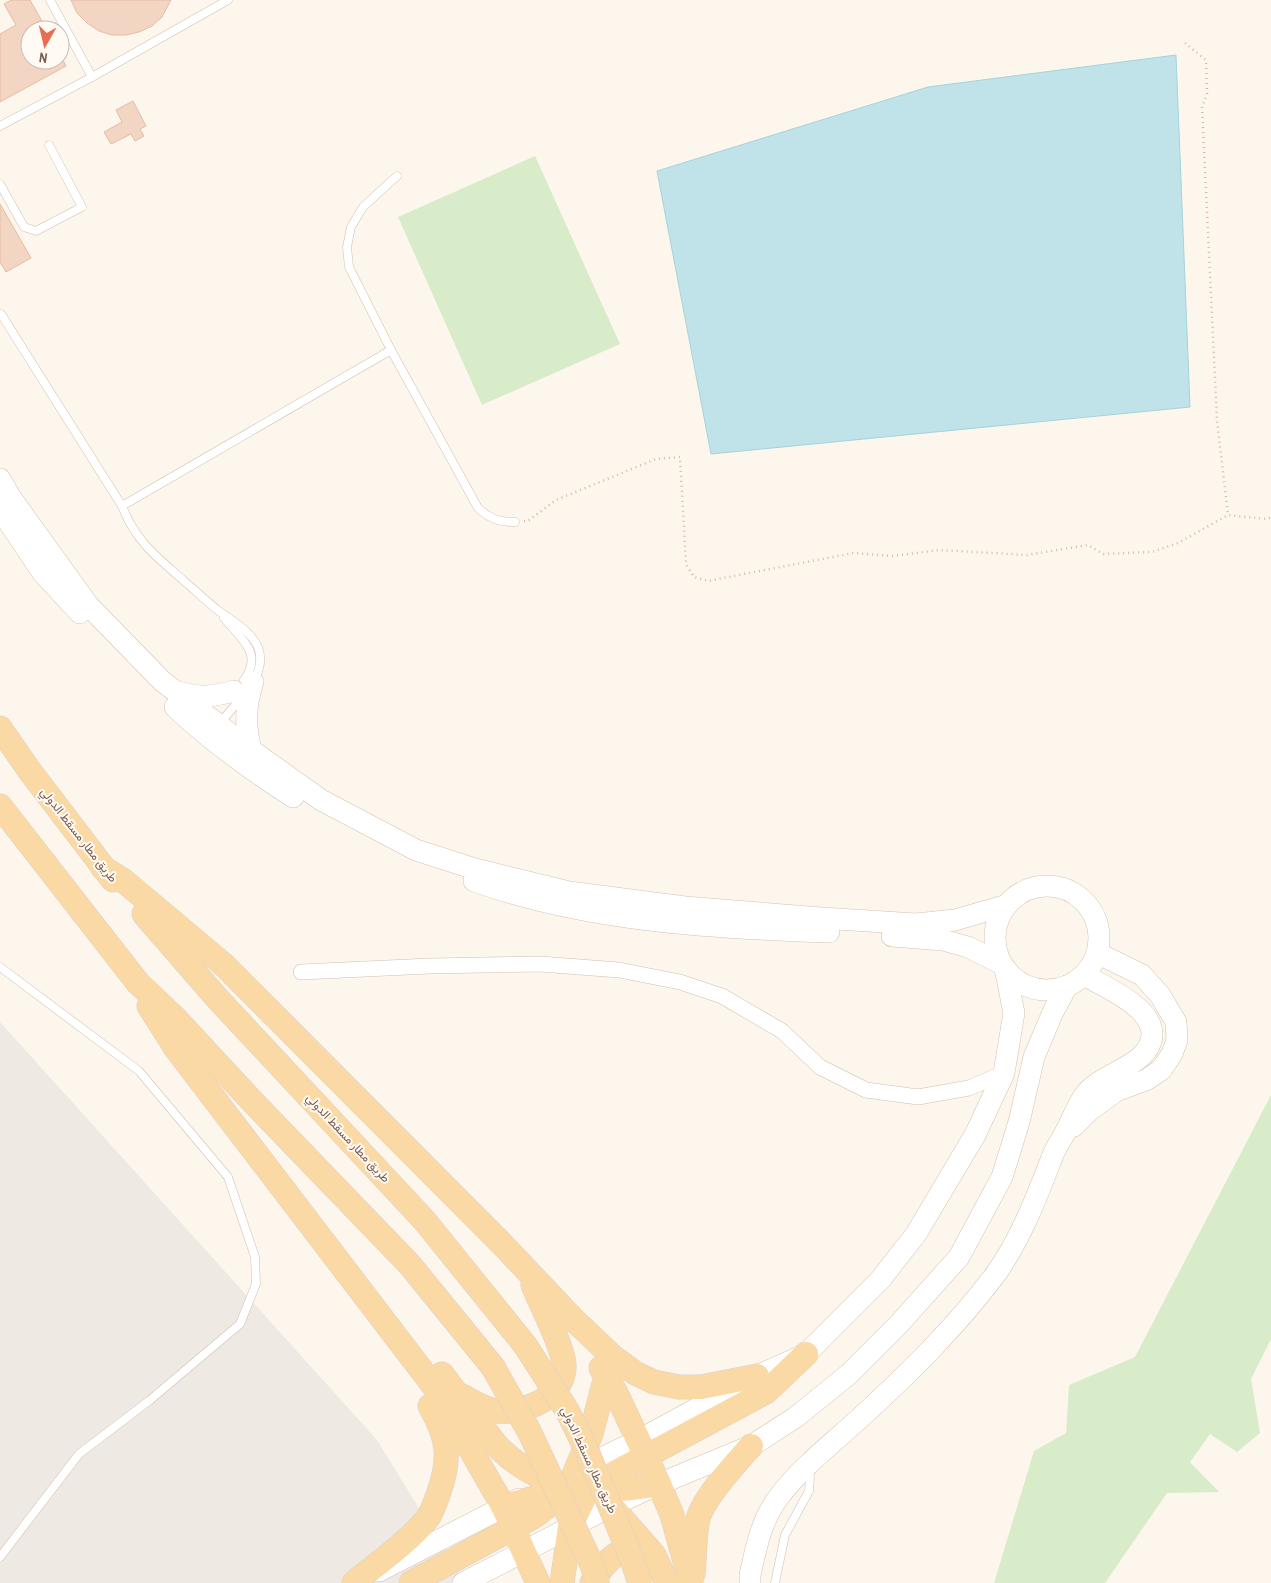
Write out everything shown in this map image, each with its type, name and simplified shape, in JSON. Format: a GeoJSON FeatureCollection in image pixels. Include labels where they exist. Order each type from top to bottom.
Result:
{"type":"FeatureCollection","features":[{"type":"Feature","properties":{"kind":"main road","name":"طريق مطار مسقط الدولي"},"geometry":{"type":"LineString","coordinates":[[0,728],[29,770],[103,868],[216,997],[424,1220],[525,1345],[568,1412],[587,1451],[632,1557],[640,1583]]}},
{"type":"Feature","properties":{"kind":"main road"},"geometry":{"type":"LineString","coordinates":[[0,806],[138,983],[175,1018],[256,1106],[410,1265],[493,1367],[530,1431],[592,1565],[598,1583]]}},
{"type":"Feature","properties":{"kind":"main road"},"geometry":{"type":"LineString","coordinates":[[103,868],[124,882],[224,965],[526,1268],[573,1319],[612,1356],[635,1373],[654,1382],[679,1387],[702,1387],[757,1376]]}},
{"type":"Feature","properties":{"kind":"main road"},"geometry":{"type":"LineString","coordinates":[[138,983],[144,999],[176,1050],[245,1137],[436,1389],[503,1506],[538,1583]]}},
{"type":"Feature","properties":{"kind":"main road"},"geometry":{"type":"LineString","coordinates":[[245,1137],[263,1151],[331,1228],[501,1450],[538,1476],[611,1506],[654,1555],[667,1583]]}},
{"type":"Feature","properties":{"kind":"main road"},"geometry":{"type":"LineString","coordinates":[[456,1393],[484,1408],[497,1411],[521,1410],[540,1403],[551,1394],[562,1379],[564,1361],[556,1337],[526,1268]]}},
{"type":"Feature","properties":{"kind":"main road"},"geometry":{"type":"LineString","coordinates":[[573,1319],[606,1376],[643,1448],[672,1515],[692,1583]]}},
{"type":"Feature","properties":{"kind":"main road"},"geometry":{"type":"LineString","coordinates":[[354,1583],[410,1537],[428,1517],[445,1475],[447,1450],[441,1426],[391,1329]]}},
{"type":"Feature","properties":{"kind":"main road"},"geometry":{"type":"LineString","coordinates":[[411,1583],[533,1517],[571,1488],[643,1448],[766,1392],[806,1354]]}},
{"type":"Feature","properties":{"kind":"main road"},"geometry":{"type":"LineString","coordinates":[[562,1583],[570,1527],[571,1488],[591,1434],[606,1376]]}},
{"type":"Feature","properties":{"kind":"main road"},"geometry":{"type":"LineString","coordinates":[[692,1583],[698,1519],[706,1501],[751,1446]]}},
{"type":"Feature","properties":{"kind":"main road"},"geometry":{"type":"LineString","coordinates":[[503,1506],[571,1488],[607,1491],[629,1490],[659,1484]]}},
{"type":"Feature","properties":{"kind":"main road"},"geometry":{"type":"LineString","coordinates":[[592,1583],[610,1557],[635,1549],[654,1555]]}},
{"type":"Feature","properties":{"kind":"street"},"geometry":{"type":"LineString","coordinates":[[0,480],[88,604],[162,681],[174,691],[214,716],[264,778],[328,819],[409,858],[507,893],[605,914],[750,930],[869,934],[943,940],[968,947],[1003,966],[1017,980],[1033,988],[1050,990],[1076,981],[1136,1006],[1150,1022],[1152,1036],[1145,1052],[1129,1066],[1112,1073],[1084,1094],[1065,1135],[1053,1153],[1046,1174],[1016,1241],[995,1274],[944,1337],[861,1417],[808,1464],[778,1498],[762,1525],[750,1575],[750,1583]]}},
{"type":"Feature","properties":{"kind":"street"},"geometry":{"type":"LineString","coordinates":[[0,508],[42,572],[121,657],[214,716],[251,750],[322,800],[416,850],[475,869],[569,892],[685,907],[916,924],[955,920],[1007,906]]}},
{"type":"Feature","properties":{"kind":"street"},"geometry":{"type":"LineString","coordinates":[[251,750],[247,734],[246,716],[253,682]]}},
{"type":"Feature","properties":{"kind":"street"},"geometry":{"type":"LineString","coordinates":[[174,691],[194,697],[214,697],[214,716]]}},
{"type":"Feature","properties":{"kind":"street"},"geometry":{"type":"LineString","coordinates":[[463,1583],[611,1506],[751,1446],[796,1417],[849,1374],[899,1324],[959,1257],[1002,1177],[1019,1122],[1034,1057],[1052,1012],[1076,981],[1092,965],[1097,953],[1098,927],[1094,915],[1086,904],[1071,893],[1053,886],[1040,887],[1027,890],[1016,896],[1007,906],[997,924],[995,944],[1003,966],[1014,1013],[1004,1073],[975,1135],[916,1234],[880,1280],[806,1354],[757,1376],[643,1448]]}},
{"type":"Feature","properties":{"kind":"street"},"geometry":{"type":"LineString","coordinates":[[1065,1135],[1089,1111],[1116,1091],[1146,1080],[1161,1070],[1172,1054],[1177,1040],[1176,1022],[1160,995],[1142,975],[1097,953]]}},
{"type":"Feature","properties":{"kind":"street"},"geometry":{"type":"LineString","coordinates":[[301,972],[421,966],[540,964],[619,970],[680,982],[722,996],[782,1031],[820,1067],[866,1090],[918,1097],[969,1088],[1004,1073]]}},
{"type":"Feature","properties":{"kind":"street"},"geometry":{"type":"LineString","coordinates":[[354,1583],[503,1506]]}},
{"type":"Feature","properties":{"kind":"lane"},"geometry":{"type":"LineString","coordinates":[[50,0],[92,78]]}},
{"type":"Feature","properties":{"kind":"lane"},"geometry":{"type":"LineString","coordinates":[[0,126],[92,78],[228,0]]}},
{"type":"Feature","properties":{"kind":"lane"},"geometry":{"type":"LineString","coordinates":[[0,184],[24,227],[36,231],[82,207],[49,145]]}},
{"type":"Feature","properties":{"kind":"lane"},"geometry":{"type":"LineString","coordinates":[[397,176],[363,207],[351,227],[347,248],[348,268],[478,508],[488,517],[501,522],[515,522]]}},
{"type":"Feature","properties":{"kind":"lane"},"geometry":{"type":"LineString","coordinates":[[1,314],[122,506],[128,521],[147,548],[218,611],[244,630],[257,646],[260,660],[258,674],[253,682],[214,716]]}},
{"type":"Feature","properties":{"kind":"lane"},"geometry":{"type":"LineString","coordinates":[[122,506],[391,350]]}},
{"type":"Feature","properties":{"kind":"lane"},"geometry":{"type":"LineString","coordinates":[[214,716],[248,675],[251,666],[248,646],[218,611]]}},
{"type":"Feature","properties":{"kind":"lane"},"geometry":{"type":"LineString","coordinates":[[0,967],[139,1071],[228,1177],[255,1258],[256,1284],[240,1324],[150,1400],[79,1454],[0,1557]]}},
{"type":"Feature","properties":{"kind":"lane"},"geometry":{"type":"LineString","coordinates":[[775,1583],[785,1535],[809,1491],[808,1464]]}},
{"type":"Feature","properties":{"kind":"path"},"geometry":{"type":"LineString","coordinates":[[1185,43],[1206,60],[1207,94],[1202,108],[1216,420],[1228,515]]}},
{"type":"Feature","properties":{"kind":"path"},"geometry":{"type":"LineString","coordinates":[[515,522],[528,521],[556,500],[656,459],[680,457],[686,564],[694,577],[708,581],[853,553],[893,556],[939,550],[1027,555],[1088,544],[1103,554],[1152,552],[1178,543],[1228,515],[1266,519],[1271,517]]}},
{"type":"Feature","properties":{"kind":"shaded area"},"geometry":{"type":"Polygon","coordinates":[[[0,1022],[377,1440],[465,1583],[0,1583],[0,1022]]]}},
{"type":"Feature","properties":{"kind":"green space"},"geometry":{"type":"Polygon","coordinates":[[[535,156],[620,344],[482,405],[398,217],[535,156]]]}},
{"type":"Feature","properties":{"kind":"green space"},"geometry":{"type":"Polygon","coordinates":[[[1271,1095],[1271,1339],[1251,1379],[1260,1433],[1237,1452],[1210,1434],[1190,1462],[1219,1492],[1167,1493],[1105,1583],[994,1583],[1034,1451],[1066,1433],[1069,1385],[1135,1357],[1271,1095]]]}},
{"type":"Feature","properties":{"kind":"water"},"geometry":{"type":"Polygon","coordinates":[[[1176,55],[1190,407],[711,454],[657,171],[928,87],[1176,55]]]}},
{"type":"Feature","properties":{"kind":"building"},"geometry":{"type":"Polygon","coordinates":[[[11,0],[30,0],[41,20],[20,20],[20,70],[59,70],[0,102],[0,34],[16,25],[4,4],[11,0]]]}},
{"type":"Feature","properties":{"kind":"building"},"geometry":{"type":"Polygon","coordinates":[[[71,0],[171,0],[162,17],[152,26],[126,35],[112,35],[99,31],[87,23],[77,13],[71,0]]]}},
{"type":"Feature","properties":{"kind":"building"},"geometry":{"type":"Polygon","coordinates":[[[133,101],[146,126],[140,129],[144,136],[135,141],[131,134],[111,144],[104,132],[122,122],[116,110],[133,101]]]}},
{"type":"Feature","properties":{"kind":"building"},"geometry":{"type":"Polygon","coordinates":[[[0,204],[31,258],[6,272],[0,262],[0,204]]]}}]}
